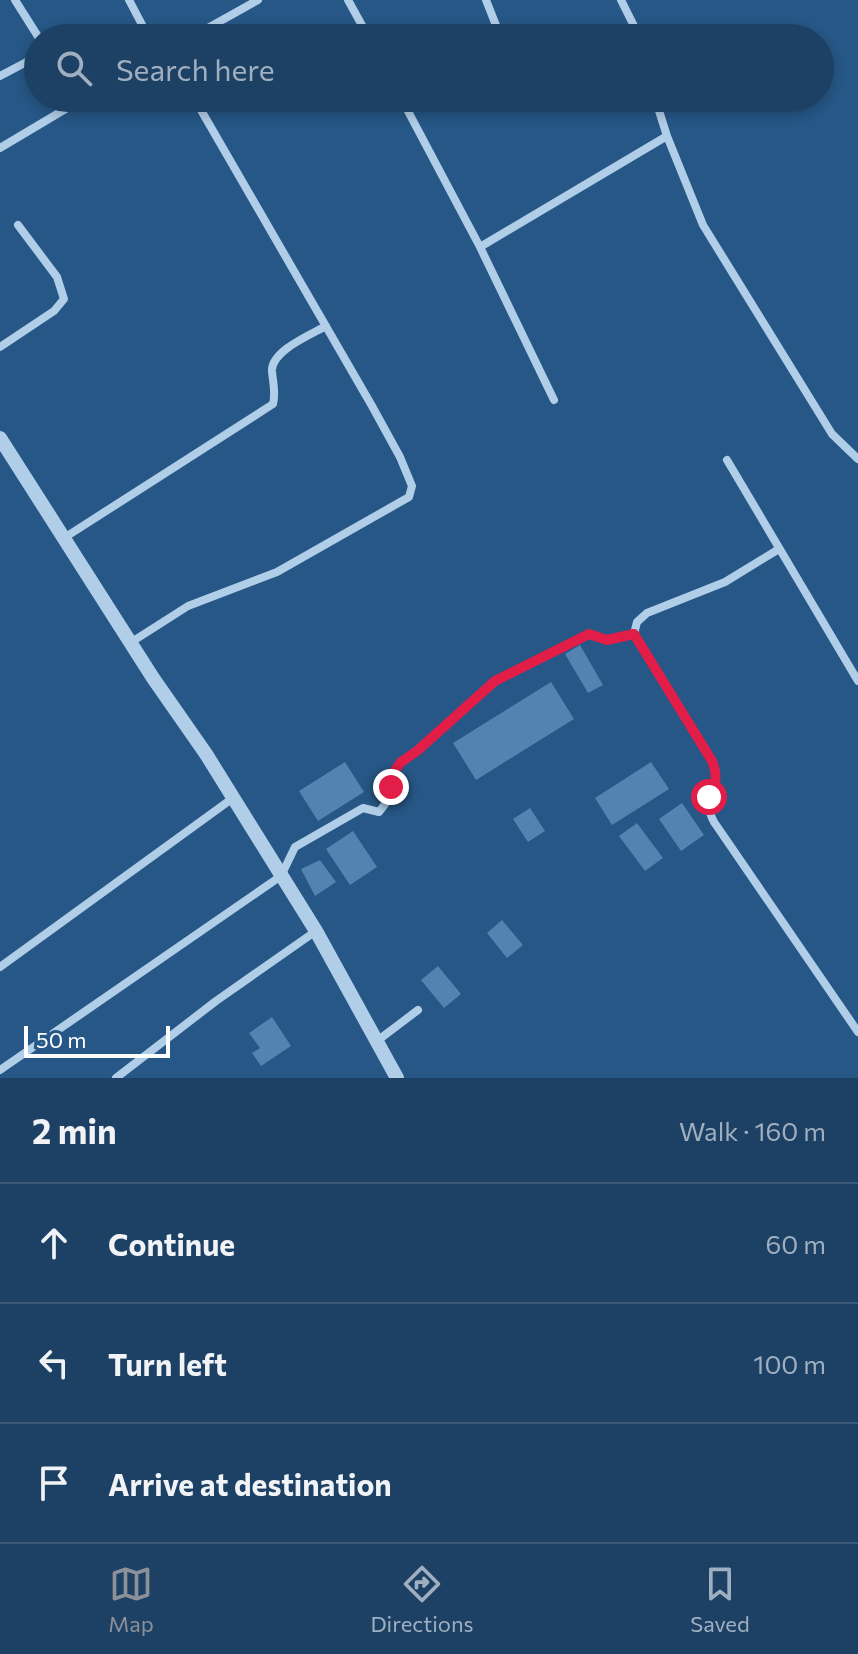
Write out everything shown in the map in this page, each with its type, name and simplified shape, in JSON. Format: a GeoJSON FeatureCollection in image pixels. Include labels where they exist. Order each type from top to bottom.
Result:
{"type":"FeatureCollection","features":[{"type":"Feature","properties":{"kind":"street"},"geometry":{"type":"LineString","coordinates":[[15,0],[30,24]]}},
{"type":"Feature","properties":{"kind":"street"},"geometry":{"type":"LineString","coordinates":[[129,0],[142,24]]}},
{"type":"Feature","properties":{"kind":"street"},"geometry":{"type":"LineString","coordinates":[[215,24],[258,0]]}},
{"type":"Feature","properties":{"kind":"street"},"geometry":{"type":"LineString","coordinates":[[348,0],[361,24]]}},
{"type":"Feature","properties":{"kind":"street"},"geometry":{"type":"LineString","coordinates":[[486,0],[495,24]]}},
{"type":"Feature","properties":{"kind":"street"},"geometry":{"type":"LineString","coordinates":[[621,0],[633,24]]}},
{"type":"Feature","properties":{"kind":"street"},"geometry":{"type":"LineString","coordinates":[[0,76],[24,63]]}},
{"type":"Feature","properties":{"kind":"street"},"geometry":{"type":"LineString","coordinates":[[0,148],[58,112]]}},
{"type":"Feature","properties":{"kind":"street"},"geometry":{"type":"LineString","coordinates":[[130,643],[188,606],[277,572],[409,497],[412,486],[408,473],[326,326],[202,112]]}},
{"type":"Feature","properties":{"kind":"street"},"geometry":{"type":"LineString","coordinates":[[408,112],[480,247],[554,400]]}},
{"type":"Feature","properties":{"kind":"street"},"geometry":{"type":"LineString","coordinates":[[659,112],[703,225],[832,434],[858,459]]}},
{"type":"Feature","properties":{"kind":"street"},"geometry":{"type":"LineString","coordinates":[[480,247],[667,136]]}},
{"type":"Feature","properties":{"kind":"street"},"geometry":{"type":"LineString","coordinates":[[0,347],[54,311],[64,299],[57,277],[18,225]]}},
{"type":"Feature","properties":{"kind":"street"},"geometry":{"type":"LineString","coordinates":[[64,538],[273,404],[276,393],[271,368],[277,358],[326,326]]}},
{"type":"Feature","properties":{"kind":"street"},"geometry":{"type":"LineString","coordinates":[[0,438],[316,931],[397,1078]]}},
{"type":"Feature","properties":{"kind":"street"},"geometry":{"type":"LineString","coordinates":[[727,460],[858,681]]}},
{"type":"Feature","properties":{"kind":"street"},"geometry":{"type":"LineString","coordinates":[[779,549],[725,582],[647,613],[637,622],[634,634],[712,761],[716,784],[709,797],[708,809],[723,838],[858,1032]]}},
{"type":"Feature","properties":{"kind":"street"},"geometry":{"type":"LineString","coordinates":[[0,1070],[281,876],[295,847],[363,808],[379,812],[389,799],[394,772],[401,762],[495,681],[589,634],[607,640],[634,634]]}},
{"type":"Feature","properties":{"kind":"street"},"geometry":{"type":"LineString","coordinates":[[0,967],[233,798]]}},
{"type":"Feature","properties":{"kind":"street"},"geometry":{"type":"LineString","coordinates":[[116,1078],[216,1001],[316,931]]}},
{"type":"Feature","properties":{"kind":"street"},"geometry":{"type":"LineString","coordinates":[[377,1041],[418,1010]]}},
{"type":"Feature","properties":{"kind":"building"},"geometry":{"type":"Polygon","coordinates":[[[580,645],[603,685],[588,693],[565,654],[580,645]]]}},
{"type":"Feature","properties":{"kind":"building"},"geometry":{"type":"Polygon","coordinates":[[[551,682],[574,719],[476,780],[453,743],[551,682]]]}},
{"type":"Feature","properties":{"kind":"building"},"geometry":{"type":"Polygon","coordinates":[[[345,762],[364,792],[318,821],[299,791],[345,762]]]}},
{"type":"Feature","properties":{"kind":"building"},"geometry":{"type":"Polygon","coordinates":[[[651,762],[669,789],[612,825],[595,798],[651,762]]]}},
{"type":"Feature","properties":{"kind":"building"},"geometry":{"type":"Polygon","coordinates":[[[682,803],[704,835],[681,851],[659,819],[682,803]]]}},
{"type":"Feature","properties":{"kind":"building"},"geometry":{"type":"Polygon","coordinates":[[[530,808],[545,831],[528,842],[513,819],[530,808]]]}},
{"type":"Feature","properties":{"kind":"building"},"geometry":{"type":"Polygon","coordinates":[[[637,823],[663,858],[645,871],[619,836],[637,823]]]}},
{"type":"Feature","properties":{"kind":"building"},"geometry":{"type":"Polygon","coordinates":[[[353,831],[377,867],[350,885],[326,849],[353,831]]]}},
{"type":"Feature","properties":{"kind":"building"},"geometry":{"type":"Polygon","coordinates":[[[320,860],[336,882],[315,896],[301,869],[320,860]]]}},
{"type":"Feature","properties":{"kind":"building"},"geometry":{"type":"Polygon","coordinates":[[[502,920],[523,945],[507,958],[487,933],[502,920]]]}},
{"type":"Feature","properties":{"kind":"building"},"geometry":{"type":"Polygon","coordinates":[[[438,966],[461,994],[444,1008],[421,980],[438,966]]]}},
{"type":"Feature","properties":{"kind":"building"},"geometry":{"type":"Polygon","coordinates":[[[272,1017],[291,1046],[261,1066],[252,1053],[260,1048],[249,1033],[272,1017]]]}},
{"type":"Feature","properties":{"kind":"route"},"geometry":{"type":"LineString","coordinates":[[391,787],[394,772],[401,762],[495,681],[589,634],[607,640],[634,634],[712,761],[716,784],[709,797]]}}]}
